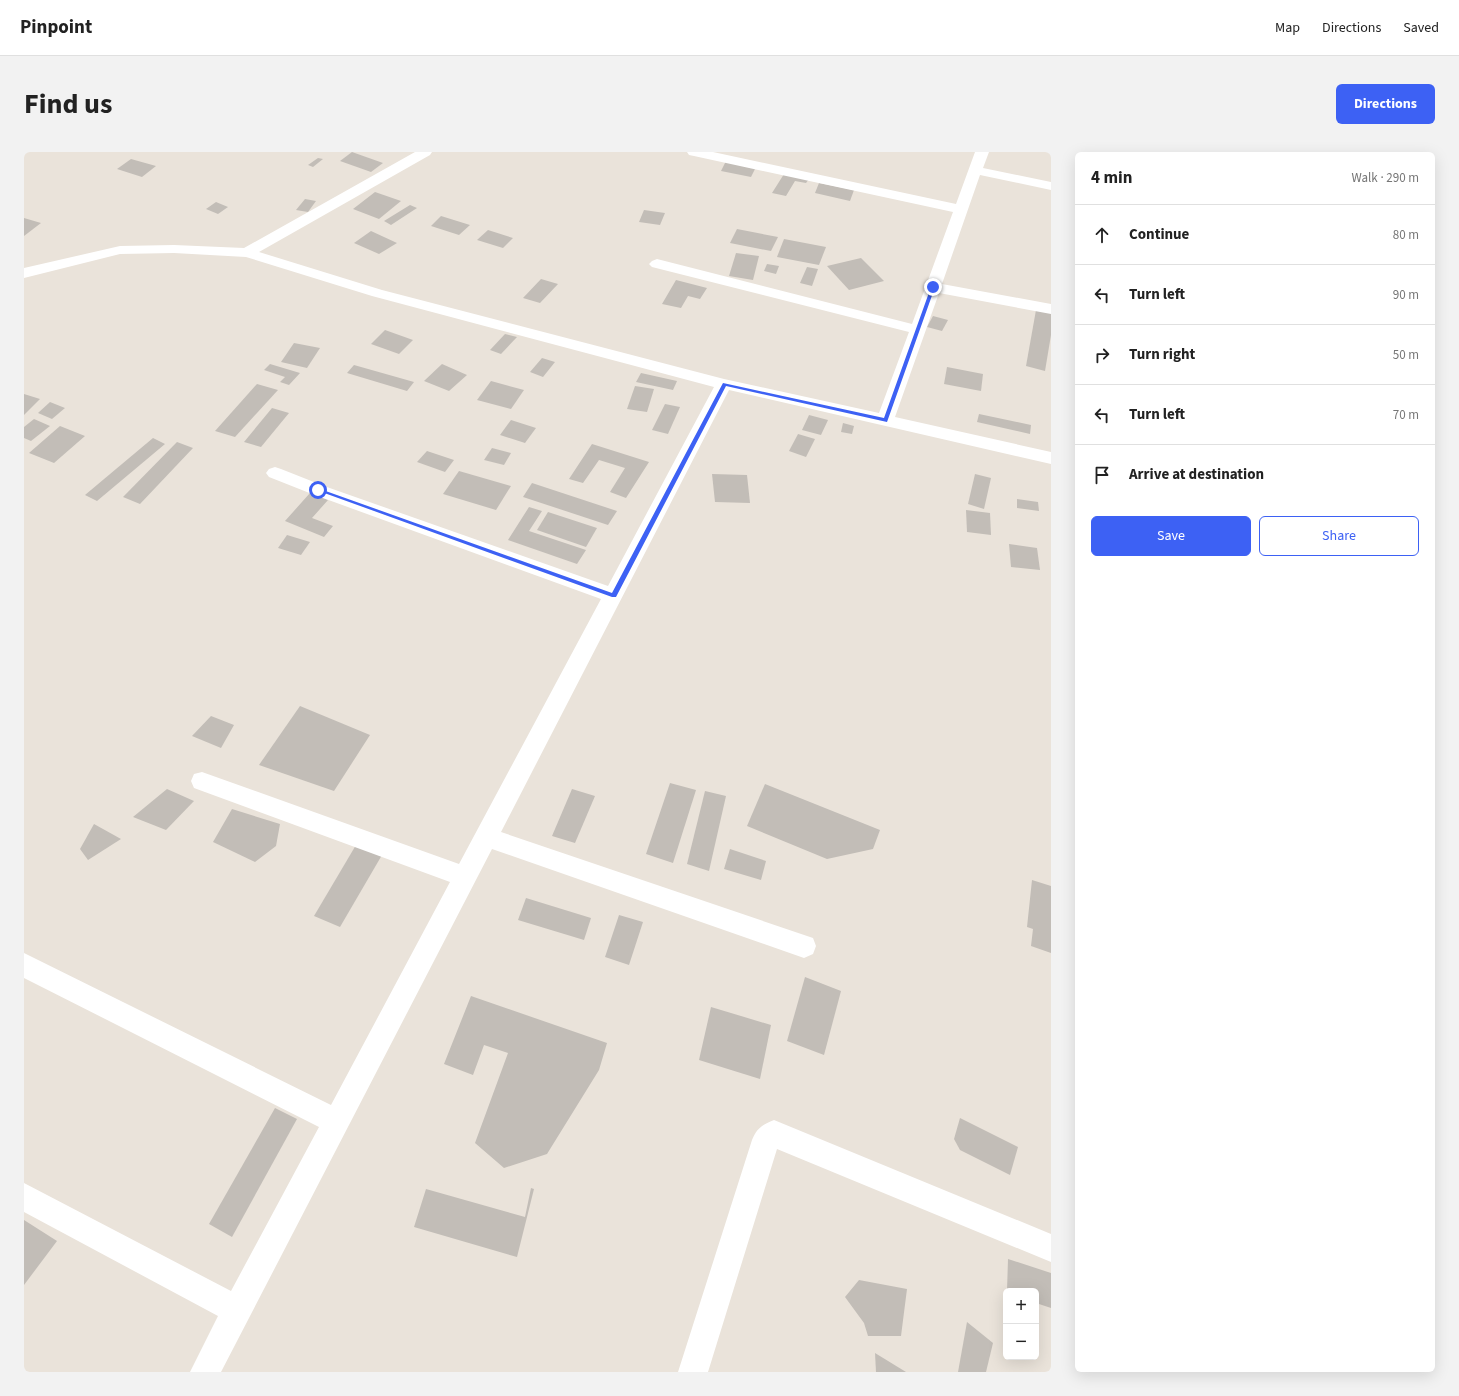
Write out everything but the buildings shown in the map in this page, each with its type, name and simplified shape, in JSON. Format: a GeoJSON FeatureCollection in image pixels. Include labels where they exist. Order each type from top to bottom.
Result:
{"type":"FeatureCollection","features":[{"type":"Feature","properties":{"kind":"street"},"geometry":{"type":"LineString","coordinates":[[247,253],[425,152]]}},
{"type":"Feature","properties":{"kind":"street"},"geometry":{"type":"LineString","coordinates":[[694,152],[961,209]]}},
{"type":"Feature","properties":{"kind":"street"},"geometry":{"type":"LineString","coordinates":[[885,420],[982,152]]}},
{"type":"Feature","properties":{"kind":"street"},"geometry":{"type":"LineString","coordinates":[[975,170],[1051,186]]}},
{"type":"Feature","properties":{"kind":"street"},"geometry":{"type":"LineString","coordinates":[[24,273],[120,250],[174,250],[247,253],[377,293],[724,384],[1051,458]]}},
{"type":"Feature","properties":{"kind":"street"},"geometry":{"type":"LineString","coordinates":[[657,264],[918,330]]}},
{"type":"Feature","properties":{"kind":"street"},"geometry":{"type":"LineString","coordinates":[[933,287],[1051,310]]}},
{"type":"Feature","properties":{"kind":"street"},"geometry":{"type":"LineString","coordinates":[[206,1372],[724,384]]}},
{"type":"Feature","properties":{"kind":"street"},"geometry":{"type":"LineString","coordinates":[[275,473],[326,493],[614,596]]}},
{"type":"Feature","properties":{"kind":"street"},"geometry":{"type":"LineString","coordinates":[[202,782],[465,877]]}},
{"type":"Feature","properties":{"kind":"street"},"geometry":{"type":"LineString","coordinates":[[487,837],[804,946]]}},
{"type":"Feature","properties":{"kind":"street"},"geometry":{"type":"LineString","coordinates":[[24,965],[337,1122]]}},
{"type":"Feature","properties":{"kind":"street"},"geometry":{"type":"LineString","coordinates":[[693,1372],[766,1140],[774,1134],[1051,1248]]}},
{"type":"Feature","properties":{"kind":"street"},"geometry":{"type":"LineString","coordinates":[[24,1197],[238,1311]]}},
{"type":"Feature","properties":{"kind":"route"},"geometry":{"type":"LineString","coordinates":[[318,490],[614,596],[724,384],[885,420],[933,287]]}}]}
